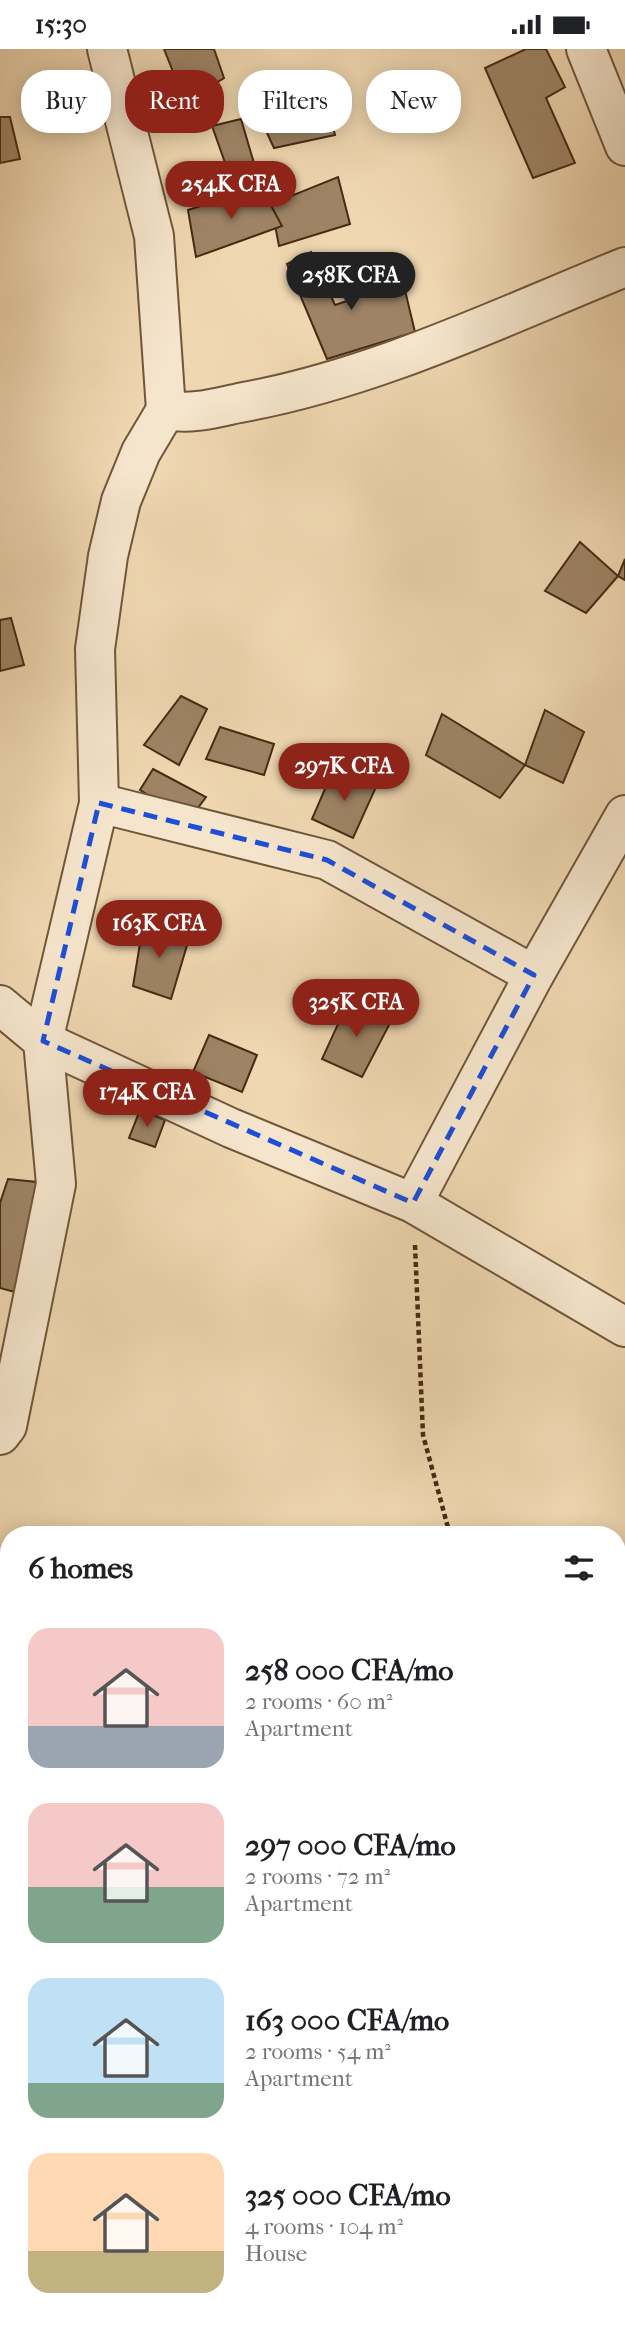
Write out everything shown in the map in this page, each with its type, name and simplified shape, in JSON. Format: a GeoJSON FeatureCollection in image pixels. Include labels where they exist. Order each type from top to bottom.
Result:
{"type":"FeatureCollection","features":[{"type":"Feature","properties":{"kind":"street"},"geometry":{"type":"LineString","coordinates":[[0,1435],[7,1426],[56,1184],[43,1041],[99,803],[95,649],[108,556],[121,501],[141,452],[166,410],[154,236],[107,49]]}},
{"type":"Feature","properties":{"kind":"street"},"geometry":{"type":"LineString","coordinates":[[586,49],[625,146]]}},
{"type":"Feature","properties":{"kind":"street"},"geometry":{"type":"LineString","coordinates":[[166,410],[184,413],[279,396],[381,366],[625,267]]}},
{"type":"Feature","properties":{"kind":"street"},"geometry":{"type":"LineString","coordinates":[[99,803],[327,860],[534,975]]}},
{"type":"Feature","properties":{"kind":"street"},"geometry":{"type":"LineString","coordinates":[[413,1203],[534,975],[625,815]]}},
{"type":"Feature","properties":{"kind":"street"},"geometry":{"type":"LineString","coordinates":[[0,1005],[43,1041],[231,1128],[413,1203],[625,1327]]}},
{"type":"Feature","properties":{"kind":"path"},"geometry":{"type":"LineString","coordinates":[[413,1203],[423,1435],[448,1526]]}},
{"type":"Feature","properties":{"kind":"highlighted area"},"geometry":{"type":"Polygon","coordinates":[[[99,803],[327,860],[534,975],[413,1203],[43,1041],[99,803]]]}},
{"type":"Feature","properties":{"kind":"building"},"geometry":{"type":"Polygon","coordinates":[[[164,49],[214,49],[221,70],[172,70],[164,49]]]}},
{"type":"Feature","properties":{"kind":"building"},"geometry":{"type":"Polygon","coordinates":[[[526,49],[546,49],[565,87],[546,98],[575,163],[533,178],[485,68],[526,49]]]}},
{"type":"Feature","properties":{"kind":"building"},"geometry":{"type":"Polygon","coordinates":[[[0,117],[10,117],[20,159],[0,163],[0,117]]]}},
{"type":"Feature","properties":{"kind":"building"},"geometry":{"type":"Polygon","coordinates":[[[238,120],[238,133],[245,133],[261,187],[234,188],[214,133],[224,133],[224,123],[238,120]]]}},
{"type":"Feature","properties":{"kind":"building"},"geometry":{"type":"Polygon","coordinates":[[[267,133],[335,133],[335,135],[274,148],[267,133]]]}},
{"type":"Feature","properties":{"kind":"building"},"geometry":{"type":"Polygon","coordinates":[[[338,177],[350,224],[279,246],[271,204],[338,177]]]}},
{"type":"Feature","properties":{"kind":"building"},"geometry":{"type":"Polygon","coordinates":[[[261,187],[282,226],[196,257],[188,210],[261,187]]]}},
{"type":"Feature","properties":{"kind":"building"},"geometry":{"type":"Polygon","coordinates":[[[311,252],[335,305],[403,282],[415,332],[327,359],[287,264],[311,252]]]}},
{"type":"Feature","properties":{"kind":"building"},"geometry":{"type":"Polygon","coordinates":[[[580,542],[618,576],[586,613],[545,591],[580,542]]]}},
{"type":"Feature","properties":{"kind":"building"},"geometry":{"type":"Polygon","coordinates":[[[625,559],[625,580],[618,576],[625,559]]]}},
{"type":"Feature","properties":{"kind":"building"},"geometry":{"type":"Polygon","coordinates":[[[11,618],[24,665],[0,671],[0,620],[11,618]]]}},
{"type":"Feature","properties":{"kind":"building"},"geometry":{"type":"Polygon","coordinates":[[[181,696],[207,709],[179,765],[144,745],[181,696]]]}},
{"type":"Feature","properties":{"kind":"building"},"geometry":{"type":"Polygon","coordinates":[[[545,710],[584,732],[563,783],[525,765],[545,710]]]}},
{"type":"Feature","properties":{"kind":"building"},"geometry":{"type":"Polygon","coordinates":[[[442,714],[525,765],[500,798],[426,755],[442,714]]]}},
{"type":"Feature","properties":{"kind":"building"},"geometry":{"type":"Polygon","coordinates":[[[220,727],[274,744],[264,775],[206,759],[220,727]]]}},
{"type":"Feature","properties":{"kind":"building"},"geometry":{"type":"Polygon","coordinates":[[[334,768],[376,787],[353,838],[312,819],[334,768]]]}},
{"type":"Feature","properties":{"kind":"building"},"geometry":{"type":"Polygon","coordinates":[[[153,769],[206,797],[189,820],[140,790],[153,769]]]}},
{"type":"Feature","properties":{"kind":"building"},"geometry":{"type":"Polygon","coordinates":[[[144,919],[188,942],[171,999],[133,986],[144,919]]]}},
{"type":"Feature","properties":{"kind":"building"},"geometry":{"type":"Polygon","coordinates":[[[351,996],[389,1025],[362,1077],[322,1059],[351,996]]]}},
{"type":"Feature","properties":{"kind":"building"},"geometry":{"type":"Polygon","coordinates":[[[209,1035],[257,1055],[242,1092],[193,1072],[209,1035]]]}},
{"type":"Feature","properties":{"kind":"building"},"geometry":{"type":"Polygon","coordinates":[[[140,1110],[165,1120],[155,1147],[129,1138],[140,1110]]]}},
{"type":"Feature","properties":{"kind":"building"},"geometry":{"type":"Polygon","coordinates":[[[8,1179],[56,1184],[33,1297],[0,1288],[0,1203],[8,1179]]]}}]}
